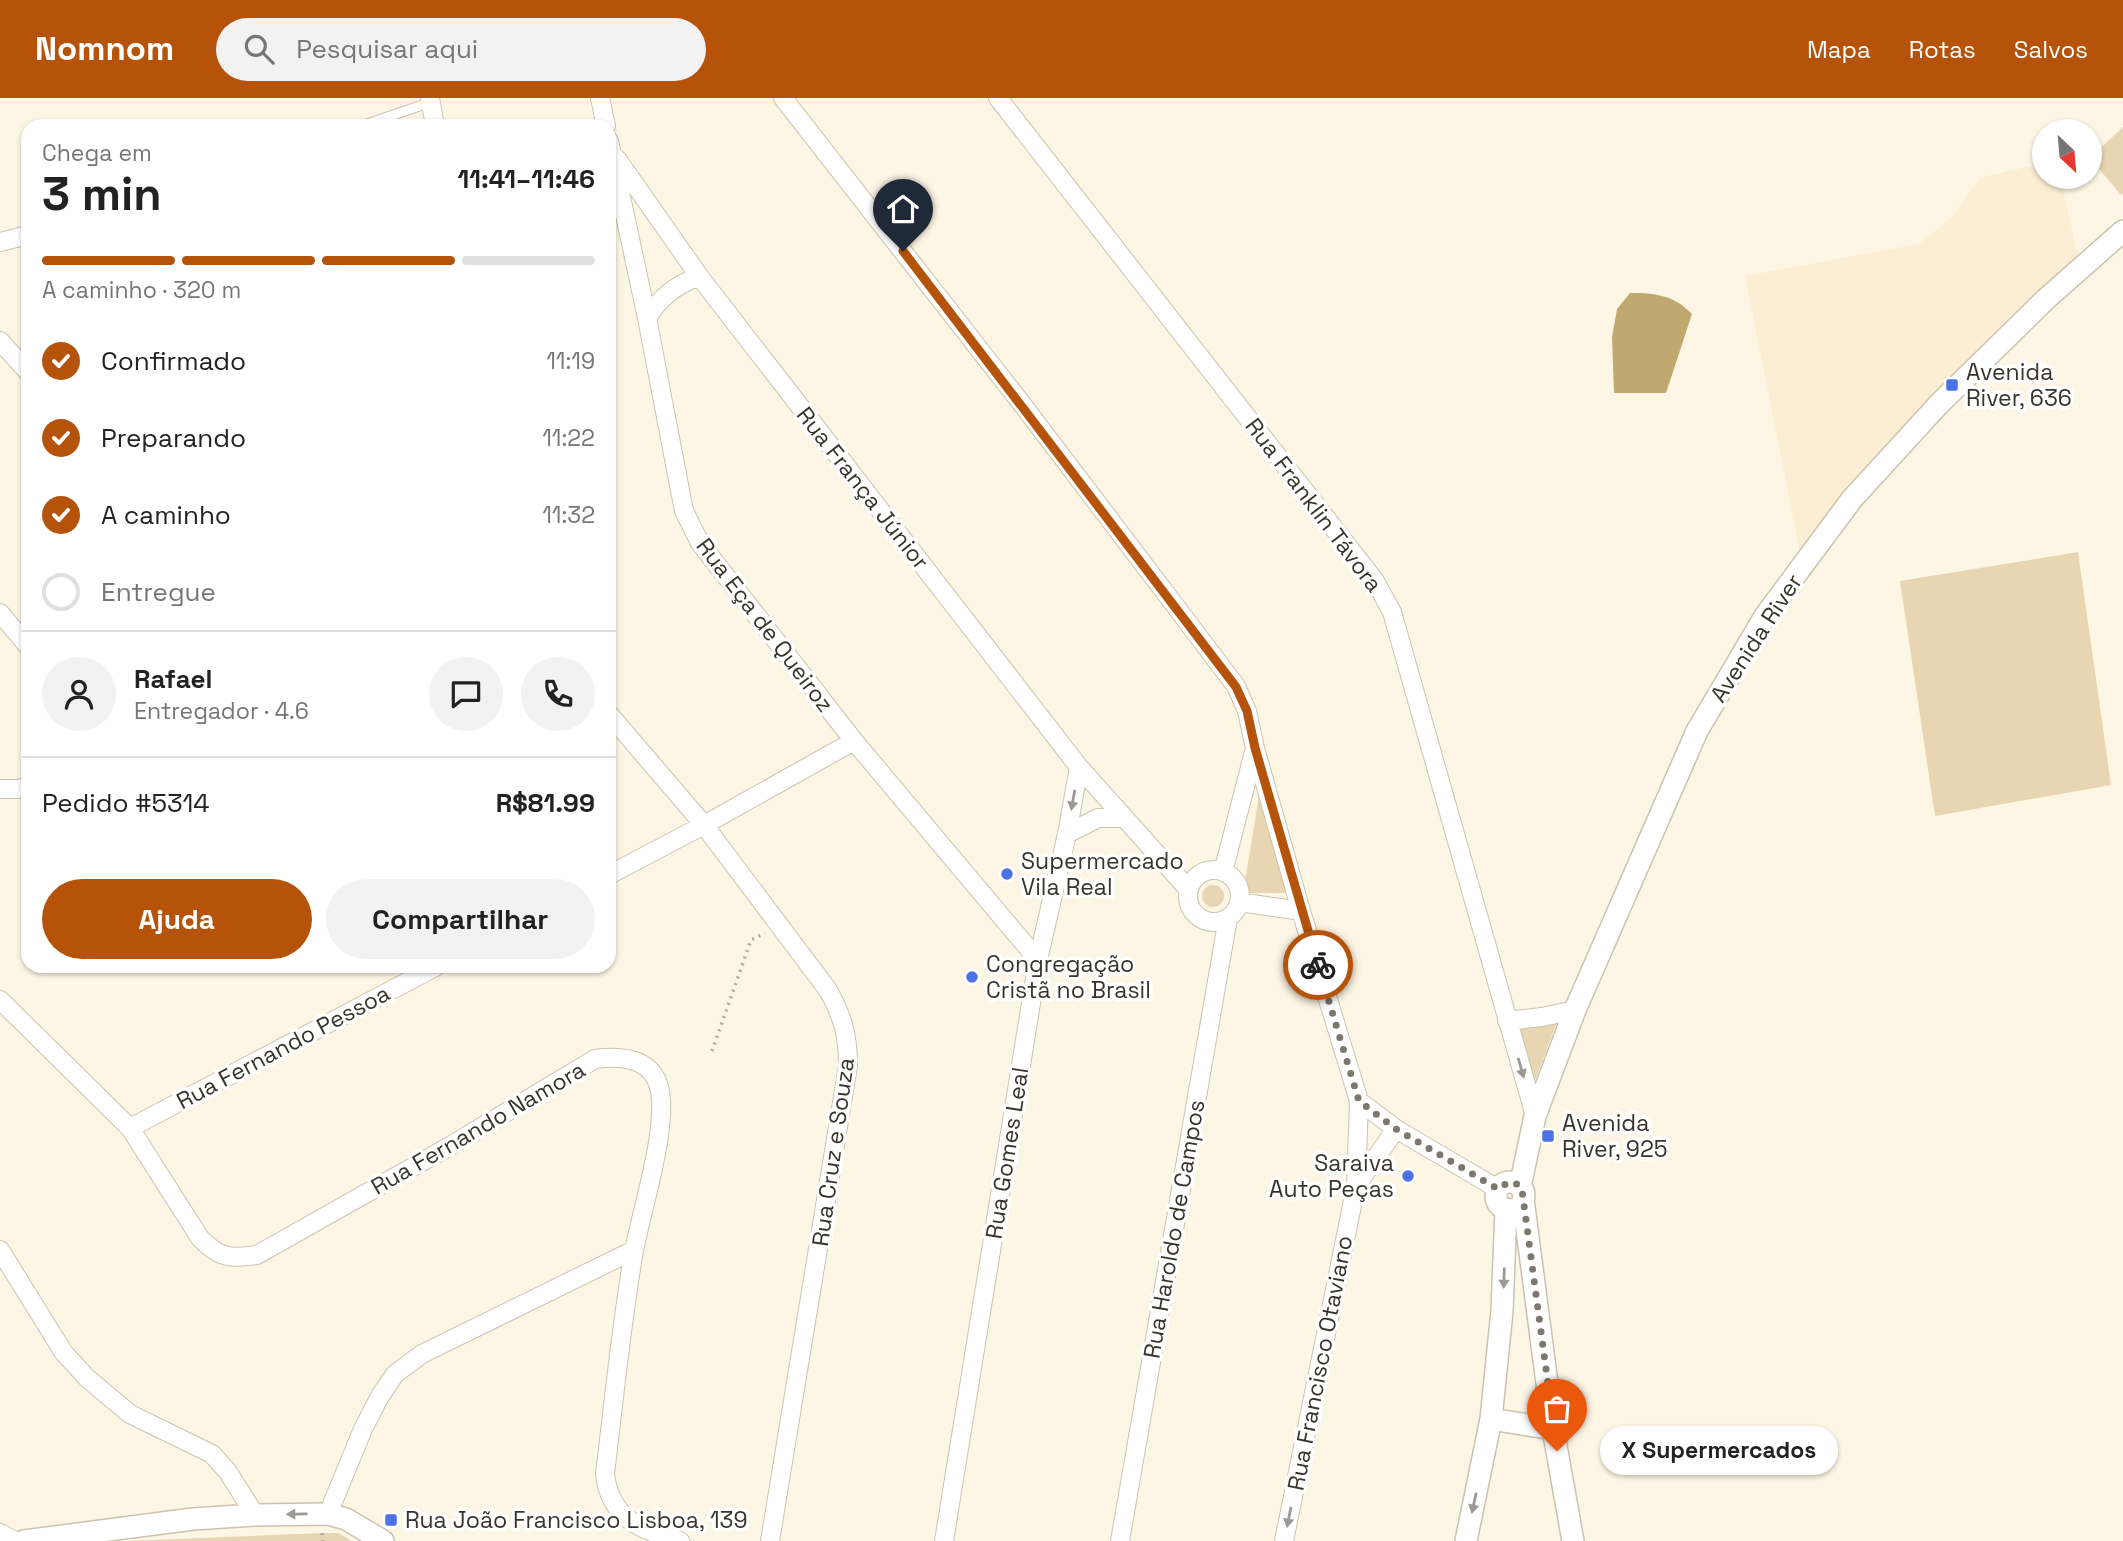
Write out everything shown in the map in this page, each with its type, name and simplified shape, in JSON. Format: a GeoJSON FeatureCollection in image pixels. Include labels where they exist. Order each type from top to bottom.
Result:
{"type":"FeatureCollection","features":[{"type":"Feature","properties":{"kind":"street"},"geometry":{"type":"LineString","coordinates":[[600,98],[604,119]]}},
{"type":"Feature","properties":{"kind":"street","name":"Rua Francisco Otaviano"},"geometry":{"type":"LineString","coordinates":[[783,98],[1022,404],[1236,687],[1247,711],[1301,911],[1359,1101],[1356,1186],[1284,1541]]}},
{"type":"Feature","properties":{"kind":"street","name":"Rua Franklin Távora"},"geometry":{"type":"LineString","coordinates":[[998,98],[1375,581],[1392,612],[1535,1116]]}},
{"type":"Feature","properties":{"kind":"street"},"geometry":{"type":"LineString","coordinates":[[430,100],[434,119]]}},
{"type":"Feature","properties":{"kind":"street","name":"Rua França Júnior"},"geometry":{"type":"LineString","coordinates":[[616,155],[699,276],[1079,767],[1189,890]]}},
{"type":"Feature","properties":{"kind":"street","name":"Rua Eça de Queiroz"},"geometry":{"type":"LineString","coordinates":[[616,174],[684,511],[700,543],[854,741],[1038,960]]}},
{"type":"Feature","properties":{"kind":"street","name":"Avenida River"},"geometry":{"type":"LineString","coordinates":[[1511,1193],[1535,1116],[1575,1010],[1698,731],[1765,616],[1852,499],[1939,404],[2046,299],[2123,231]]}},
{"type":"Feature","properties":{"kind":"street"},"geometry":{"type":"LineString","coordinates":[[0,242],[21,237]]}},
{"type":"Feature","properties":{"kind":"street"},"geometry":{"type":"LineString","coordinates":[[647,318],[669,290],[699,276]]}},
{"type":"Feature","properties":{"kind":"street"},"geometry":{"type":"LineString","coordinates":[[0,341],[21,364]]}},
{"type":"Feature","properties":{"kind":"street"},"geometry":{"type":"LineString","coordinates":[[0,613],[21,638]]}},
{"type":"Feature","properties":{"kind":"street","name":"Rua Cruz e Souza"},"geometry":{"type":"LineString","coordinates":[[616,723],[704,825],[828,990],[841,1014],[848,1039],[849,1066],[770,1541]]}},
{"type":"Feature","properties":{"kind":"street"},"geometry":{"type":"LineString","coordinates":[[616,871],[854,741]]}},
{"type":"Feature","properties":{"kind":"street"},"geometry":{"type":"LineString","coordinates":[[1223,872],[1255,748]]}},
{"type":"Feature","properties":{"kind":"street","name":"Rua Gomes Leal"},"geometry":{"type":"LineString","coordinates":[[944,1541],[1038,960],[1067,834],[1079,767]]}},
{"type":"Feature","properties":{"kind":"street"},"geometry":{"type":"LineString","coordinates":[[0,789],[21,788]]}},
{"type":"Feature","properties":{"kind":"street"},"geometry":{"type":"LineString","coordinates":[[1067,834],[1098,818],[1123,818]]}},
{"type":"Feature","properties":{"kind":"street"},"geometry":{"type":"LineString","coordinates":[[1223,872],[1236,882],[1239,902],[1228,918],[1211,922],[1195,915],[1190,907],[1189,890],[1199,875],[1223,872]]}},
{"type":"Feature","properties":{"kind":"street"},"geometry":{"type":"LineString","coordinates":[[1239,902],[1301,911]]}},
{"type":"Feature","properties":{"kind":"street","name":"Rua Haroldo de Campos"},"geometry":{"type":"LineString","coordinates":[[1120,1541],[1228,918]]}},
{"type":"Feature","properties":{"kind":"street","name":"Rua Fernando Pessoa"},"geometry":{"type":"LineString","coordinates":[[130,1128],[424,973]]}},
{"type":"Feature","properties":{"kind":"street","name":"Rua Fernando Namora"},"geometry":{"type":"LineString","coordinates":[[0,1000],[130,1128],[200,1238],[212,1250],[237,1258],[257,1255],[450,1146],[595,1059],[616,1056],[634,1060],[657,1080],[662,1096],[647,1198],[634,1250],[605,1474],[607,1491],[624,1516],[637,1527],[680,1541]]}},
{"type":"Feature","properties":{"kind":"street"},"geometry":{"type":"LineString","coordinates":[[1507,1021],[1575,1010]]}},
{"type":"Feature","properties":{"kind":"street"},"geometry":{"type":"LineString","coordinates":[[1359,1101],[1396,1129],[1511,1193]]}},
{"type":"Feature","properties":{"kind":"street","name":"Rua Francisco Otaviano"},"geometry":{"type":"LineString","coordinates":[[1356,1186],[1396,1129]]}},
{"type":"Feature","properties":{"kind":"street"},"geometry":{"type":"LineString","coordinates":[[1466,1541],[1491,1419],[1511,1193]]}},
{"type":"Feature","properties":{"kind":"street"},"geometry":{"type":"LineString","coordinates":[[1511,1193],[1573,1541]]}},
{"type":"Feature","properties":{"kind":"street"},"geometry":{"type":"LineString","coordinates":[[0,1250],[64,1353],[88,1378],[130,1414],[212,1454],[228,1472],[255,1515]]}},
{"type":"Feature","properties":{"kind":"street"},"geometry":{"type":"LineString","coordinates":[[328,1514],[363,1429],[395,1374],[422,1354],[634,1250]]}},
{"type":"Feature","properties":{"kind":"street"},"geometry":{"type":"LineString","coordinates":[[1491,1419],[1553,1429]]}},
{"type":"Feature","properties":{"kind":"street"},"geometry":{"type":"LineString","coordinates":[[24,1541],[193,1519],[328,1514],[346,1519],[383,1541]]}},
{"type":"Feature","properties":{"kind":"street"},"geometry":{"type":"LineString","coordinates":[[0,1533],[15,1541]]}},
{"type":"Feature","properties":{"kind":"lane"},"geometry":{"type":"LineString","coordinates":[[379,119],[430,100]]}},
{"type":"Feature","properties":{"kind":"path"},"geometry":{"type":"LineString","coordinates":[[712,1051],[751,940],[779,925]]}},
{"type":"Feature","properties":{"kind":"shaded area"},"geometry":{"type":"Polygon","coordinates":[[[2123,127],[2121,195],[2102,172],[2102,147],[2123,127]]]}},
{"type":"Feature","properties":{"kind":"shaded area"},"geometry":{"type":"Polygon","coordinates":[[[2032,166],[2032,189],[2063,189],[2079,260],[1800,552],[1745,276],[1919,244],[1952,217],[1980,178],[2032,166]]]}},
{"type":"Feature","properties":{"kind":"shaded area"},"geometry":{"type":"Polygon","coordinates":[[[1630,293],[1664,296],[1692,314],[1666,393],[1614,393],[1612,337],[1617,309],[1630,293]]]}},
{"type":"Feature","properties":{"kind":"shaded area"},"geometry":{"type":"Polygon","coordinates":[[[2078,552],[2111,785],[1935,816],[1900,581],[2078,552]]]}},
{"type":"Feature","properties":{"kind":"shaded area"},"geometry":{"type":"Polygon","coordinates":[[[1260,790],[1291,893],[1243,893],[1260,790]]]}},
{"type":"Feature","properties":{"kind":"shaded area"},"geometry":{"type":"Polygon","coordinates":[[[1209,885],[1217,885],[1224,892],[1224,900],[1217,907],[1209,907],[1202,900],[1202,892],[1209,885]]]}},
{"type":"Feature","properties":{"kind":"shaded area"},"geometry":{"type":"Polygon","coordinates":[[[1557,1022],[1533,1086],[1519,1029],[1557,1022]]]}},
{"type":"Feature","properties":{"kind":"shaded area"},"geometry":{"type":"Polygon","coordinates":[[[339,1533],[351,1541],[128,1541],[339,1533]]]}},
{"type":"Feature","properties":{"kind":"way so far"},"geometry":{"type":"LineString","coordinates":[[1318,965],[1359,1101],[1396,1129],[1498,1189],[1505,1183],[1513,1182],[1522,1190],[1557,1451]]}},
{"type":"Feature","properties":{"kind":"place","name":"Avenida River, 636"},"geometry":{"type":"Point","coordinates":[1952,385]}},
{"type":"Feature","properties":{"kind":"place","name":"Supermercado Vila Real"},"geometry":{"type":"Point","coordinates":[1007,874]}},
{"type":"Feature","properties":{"kind":"place","name":"Congregação Cristã no Brasil"},"geometry":{"type":"Point","coordinates":[972,977]}},
{"type":"Feature","properties":{"kind":"place","name":"Avenida River, 925"},"geometry":{"type":"Point","coordinates":[1548,1136]}},
{"type":"Feature","properties":{"kind":"place","name":"Saraiva Auto Peças"},"geometry":{"type":"Point","coordinates":[1408,1176]}},
{"type":"Feature","properties":{"kind":"place","name":"X Supermercados"},"geometry":{"type":"Point","coordinates":[1557,1451]}},
{"type":"Feature","properties":{"kind":"place","name":"Rua João Francisco Lisboa, 139"},"geometry":{"type":"Point","coordinates":[391,1520]}},
{"type":"Feature","properties":{"kind":"route"},"geometry":{"type":"LineString","coordinates":[[903,251],[1236,687],[1247,711],[1255,748],[1318,965]]}}]}
